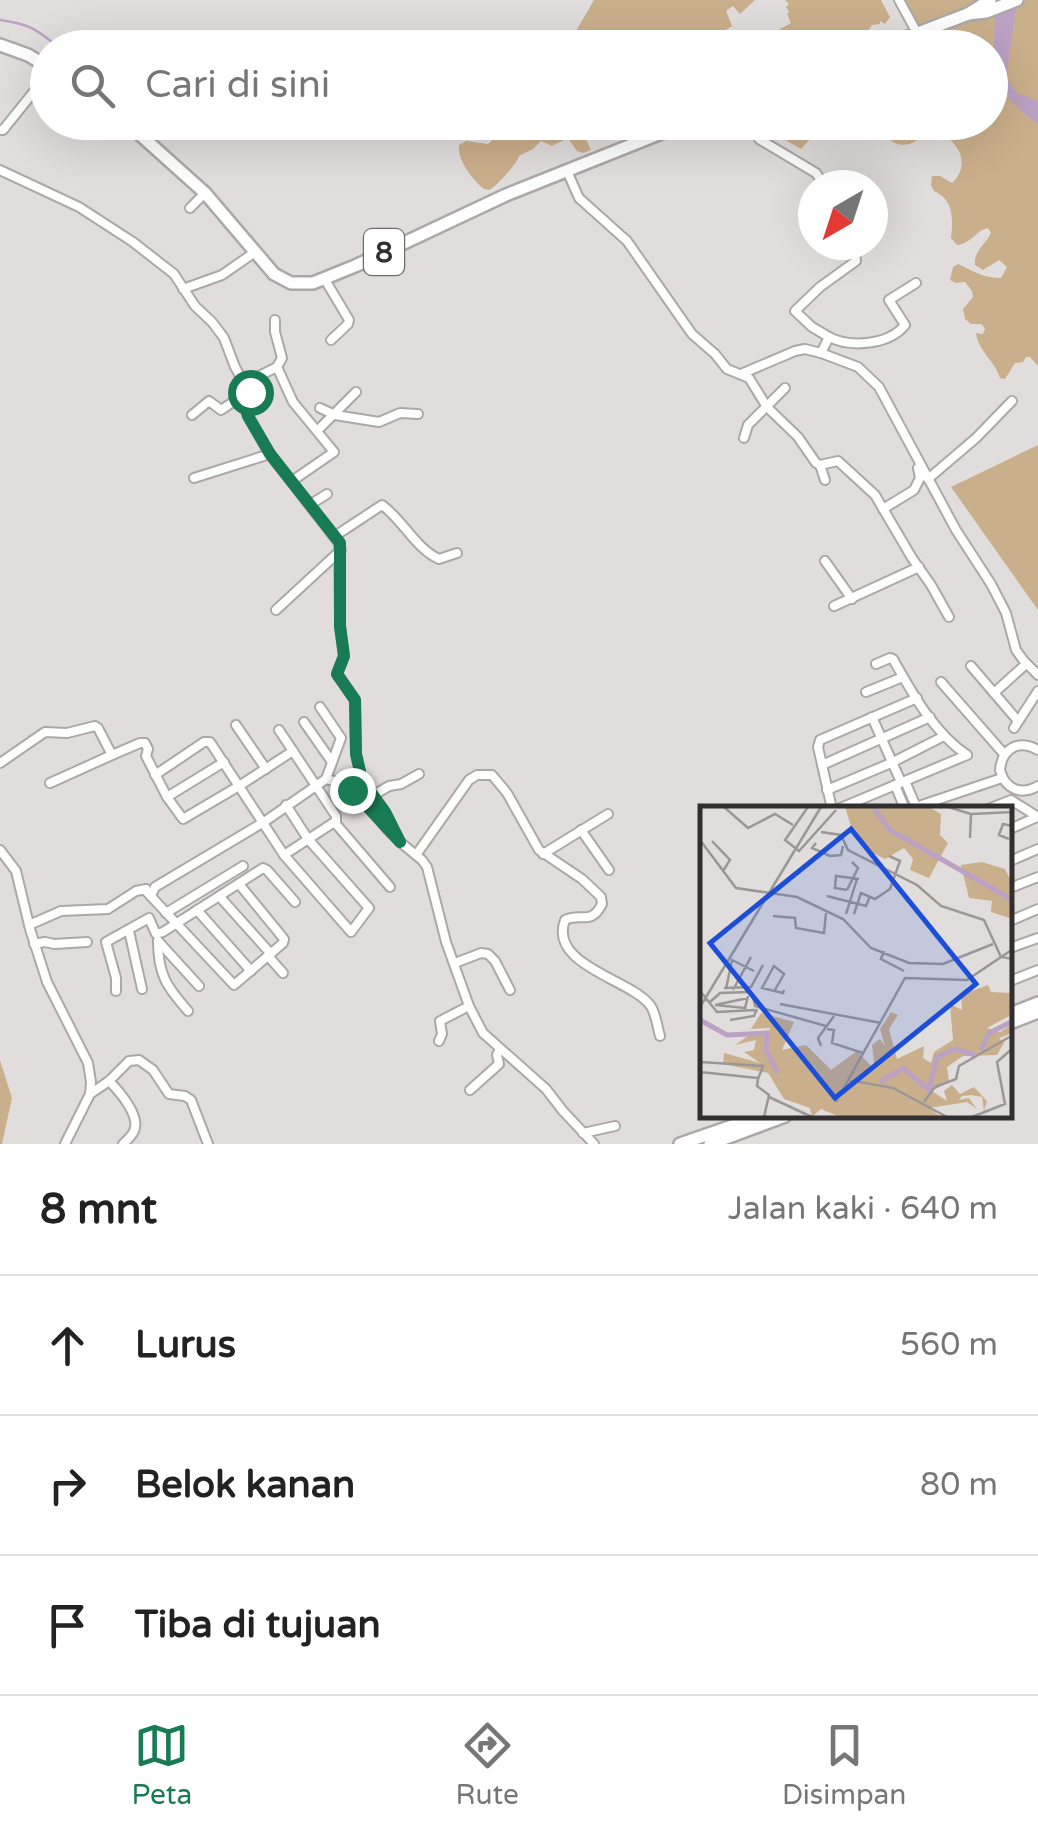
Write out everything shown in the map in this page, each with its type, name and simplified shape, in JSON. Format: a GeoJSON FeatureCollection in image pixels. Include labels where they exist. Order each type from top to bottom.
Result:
{"type":"FeatureCollection","features":[{"type":"Feature","properties":{"kind":"highway"},"geometry":{"type":"LineString","coordinates":[[924,30],[986,5],[1016,0]]}},
{"type":"Feature","properties":{"kind":"highway"},"geometry":{"type":"LineString","coordinates":[[0,45],[30,59]]}},
{"type":"Feature","properties":{"kind":"highway","name":"8"},"geometry":{"type":"LineString","coordinates":[[146,140],[205,193],[274,274],[284,281],[305,284],[644,140]]}},
{"type":"Feature","properties":{"kind":"highway"},"geometry":{"type":"LineString","coordinates":[[1013,1013],[1038,1002]]}},
{"type":"Feature","properties":{"kind":"highway"},"geometry":{"type":"LineString","coordinates":[[1013,1022],[1038,1012]]}},
{"type":"Feature","properties":{"kind":"highway"},"geometry":{"type":"LineString","coordinates":[[680,1144],[751,1119]]}},
{"type":"Feature","properties":{"kind":"highway"},"geometry":{"type":"LineString","coordinates":[[710,1144],[777,1119]]}},
{"type":"Feature","properties":{"kind":"street"},"geometry":{"type":"LineString","coordinates":[[899,0],[914,30]]}},
{"type":"Feature","properties":{"kind":"street"},"geometry":{"type":"LineString","coordinates":[[0,130],[30,90]]}},
{"type":"Feature","properties":{"kind":"street"},"geometry":{"type":"LineString","coordinates":[[761,140],[812,170]]}},
{"type":"Feature","properties":{"kind":"street"},"geometry":{"type":"LineString","coordinates":[[0,170],[101,220],[174,274],[194,306],[224,338],[252,397],[247,413],[270,454],[311,504],[341,550],[339,599],[344,656],[337,674],[355,700],[358,767],[364,784],[385,812],[400,842]]}},
{"type":"Feature","properties":{"kind":"street"},"geometry":{"type":"LineString","coordinates":[[566,171],[582,201],[627,241],[692,334],[726,369],[752,381],[766,405],[820,465],[825,480]]}},
{"type":"Feature","properties":{"kind":"street"},"geometry":{"type":"LineString","coordinates":[[190,208],[205,193]]}},
{"type":"Feature","properties":{"kind":"street"},"geometry":{"type":"LineString","coordinates":[[183,288],[222,275],[256,252]]}},
{"type":"Feature","properties":{"kind":"street"},"geometry":{"type":"LineString","coordinates":[[856,260],[795,311],[812,327],[837,341],[852,344],[884,339],[901,331],[904,325],[889,300],[916,283]]}},
{"type":"Feature","properties":{"kind":"street"},"geometry":{"type":"LineString","coordinates":[[324,278],[349,320],[331,340]]}},
{"type":"Feature","properties":{"kind":"street"},"geometry":{"type":"LineString","coordinates":[[192,414],[209,401],[220,410],[236,400],[246,385],[277,367],[282,358],[275,320]]}},
{"type":"Feature","properties":{"kind":"street"},"geometry":{"type":"LineString","coordinates":[[821,352],[829,337]]}},
{"type":"Feature","properties":{"kind":"street"},"geometry":{"type":"LineString","coordinates":[[847,362],[852,344]]}},
{"type":"Feature","properties":{"kind":"street"},"geometry":{"type":"LineString","coordinates":[[741,374],[805,349],[863,370],[879,387],[956,530],[992,584],[1006,613],[1016,650],[1034,670],[994,694]]}},
{"type":"Feature","properties":{"kind":"street"},"geometry":{"type":"LineString","coordinates":[[277,367],[293,402],[334,452],[292,481]]}},
{"type":"Feature","properties":{"kind":"street"},"geometry":{"type":"LineString","coordinates":[[744,438],[746,427],[785,388]]}},
{"type":"Feature","properties":{"kind":"street"},"geometry":{"type":"LineString","coordinates":[[318,430],[356,392]]}},
{"type":"Feature","properties":{"kind":"street"},"geometry":{"type":"LineString","coordinates":[[928,479],[1012,402]]}},
{"type":"Feature","properties":{"kind":"street"},"geometry":{"type":"LineString","coordinates":[[320,408],[334,415],[379,422],[400,413],[418,414]]}},
{"type":"Feature","properties":{"kind":"street"},"geometry":{"type":"LineString","coordinates":[[884,509],[919,483],[913,453]]}},
{"type":"Feature","properties":{"kind":"street"},"geometry":{"type":"LineString","coordinates":[[194,478],[270,454]]}},
{"type":"Feature","properties":{"kind":"street"},"geometry":{"type":"LineString","coordinates":[[820,465],[840,462],[872,491],[949,618]]}},
{"type":"Feature","properties":{"kind":"street"},"geometry":{"type":"LineString","coordinates":[[311,504],[327,494]]}},
{"type":"Feature","properties":{"kind":"street"},"geometry":{"type":"LineString","coordinates":[[334,536],[382,505],[432,556],[440,559],[456,553]]}},
{"type":"Feature","properties":{"kind":"street"},"geometry":{"type":"LineString","coordinates":[[276,610],[341,550]]}},
{"type":"Feature","properties":{"kind":"street"},"geometry":{"type":"LineString","coordinates":[[825,561],[852,599]]}},
{"type":"Feature","properties":{"kind":"street"},"geometry":{"type":"LineString","coordinates":[[834,606],[918,567]]}},
{"type":"Feature","properties":{"kind":"street"},"geometry":{"type":"LineString","coordinates":[[843,806],[967,755],[944,736],[892,658],[876,664]]}},
{"type":"Feature","properties":{"kind":"street"},"geometry":{"type":"LineString","coordinates":[[971,666],[1016,724],[1038,691]]}},
{"type":"Feature","properties":{"kind":"street"},"geometry":{"type":"LineString","coordinates":[[866,692],[903,676]]}},
{"type":"Feature","properties":{"kind":"street"},"geometry":{"type":"LineString","coordinates":[[941,682],[1004,754]]}},
{"type":"Feature","properties":{"kind":"street"},"geometry":{"type":"LineString","coordinates":[[834,806],[818,747],[820,740],[918,698]]}},
{"type":"Feature","properties":{"kind":"street"},"geometry":{"type":"LineString","coordinates":[[104,915],[264,822],[326,779],[340,738],[320,707]]}},
{"type":"Feature","properties":{"kind":"street"},"geometry":{"type":"LineString","coordinates":[[872,717],[911,806]]}},
{"type":"Feature","properties":{"kind":"street"},"geometry":{"type":"LineString","coordinates":[[822,766],[930,717]]}},
{"type":"Feature","properties":{"kind":"street"},"geometry":{"type":"LineString","coordinates":[[304,722],[332,762]]}},
{"type":"Feature","properties":{"kind":"street"},"geometry":{"type":"LineString","coordinates":[[236,725],[266,769]]}},
{"type":"Feature","properties":{"kind":"street"},"geometry":{"type":"LineString","coordinates":[[0,763],[45,732],[67,734],[95,726],[112,755]]}},
{"type":"Feature","properties":{"kind":"street"},"geometry":{"type":"LineString","coordinates":[[278,730],[336,816],[336,824],[390,887]]}},
{"type":"Feature","properties":{"kind":"street"},"geometry":{"type":"LineString","coordinates":[[827,790],[944,736]]}},
{"type":"Feature","properties":{"kind":"street"},"geometry":{"type":"LineString","coordinates":[[50,783],[143,742],[148,746],[146,756],[155,775],[183,819],[293,751]]}},
{"type":"Feature","properties":{"kind":"street"},"geometry":{"type":"LineString","coordinates":[[155,775],[210,742],[284,855],[351,932],[370,908],[308,839],[286,805]]}},
{"type":"Feature","properties":{"kind":"street"},"geometry":{"type":"LineString","coordinates":[[1037,747],[1019,745],[1004,754],[1000,762],[1002,778],[1008,786],[1025,792],[1038,786]]}},
{"type":"Feature","properties":{"kind":"street"},"geometry":{"type":"LineString","coordinates":[[167,797],[224,762]]}},
{"type":"Feature","properties":{"kind":"street"},"geometry":{"type":"LineString","coordinates":[[372,796],[418,774]]}},
{"type":"Feature","properties":{"kind":"street"},"geometry":{"type":"LineString","coordinates":[[416,856],[470,780],[489,774],[498,780],[543,854],[582,880],[602,900],[594,916],[565,920],[562,937],[567,946],[582,962],[634,992],[650,1006],[660,1036]]}},
{"type":"Feature","properties":{"kind":"street"},"geometry":{"type":"LineString","coordinates":[[918,806],[1002,778]]}},
{"type":"Feature","properties":{"kind":"street"},"geometry":{"type":"LineString","coordinates":[[326,779],[344,785],[360,797],[400,842],[422,860],[469,1006],[485,1036],[546,1089],[594,1144]]}},
{"type":"Feature","properties":{"kind":"street"},"geometry":{"type":"LineString","coordinates":[[995,806],[1014,800],[1038,817]]}},
{"type":"Feature","properties":{"kind":"street"},"geometry":{"type":"LineString","coordinates":[[543,854],[608,814]]}},
{"type":"Feature","properties":{"kind":"street"},"geometry":{"type":"LineString","coordinates":[[1013,827],[1038,817]]}},
{"type":"Feature","properties":{"kind":"street"},"geometry":{"type":"LineString","coordinates":[[284,855],[336,821]]}},
{"type":"Feature","properties":{"kind":"street"},"geometry":{"type":"LineString","coordinates":[[582,830],[609,870]]}},
{"type":"Feature","properties":{"kind":"street"},"geometry":{"type":"LineString","coordinates":[[1013,859],[1038,848]]}},
{"type":"Feature","properties":{"kind":"street"},"geometry":{"type":"LineString","coordinates":[[0,850],[16,871],[51,992],[85,1055],[91,1082],[90,1094],[64,1143]]}},
{"type":"Feature","properties":{"kind":"street"},"geometry":{"type":"LineString","coordinates":[[116,991],[106,942],[243,866]]}},
{"type":"Feature","properties":{"kind":"street"},"geometry":{"type":"LineString","coordinates":[[157,938],[264,867],[295,902]]}},
{"type":"Feature","properties":{"kind":"street"},"geometry":{"type":"LineString","coordinates":[[1013,887],[1038,877]]}},
{"type":"Feature","properties":{"kind":"street"},"geometry":{"type":"LineString","coordinates":[[147,891],[236,984],[283,943],[284,936],[238,884]]}},
{"type":"Feature","properties":{"kind":"street"},"geometry":{"type":"LineString","coordinates":[[29,925],[61,911],[108,908],[147,891]]}},
{"type":"Feature","properties":{"kind":"street"},"geometry":{"type":"LineString","coordinates":[[220,896],[284,974]]}},
{"type":"Feature","properties":{"kind":"street"},"geometry":{"type":"LineString","coordinates":[[197,910],[251,971]]}},
{"type":"Feature","properties":{"kind":"street"},"geometry":{"type":"LineString","coordinates":[[1013,920],[1038,910]]}},
{"type":"Feature","properties":{"kind":"street"},"geometry":{"type":"LineString","coordinates":[[150,918],[162,977],[188,1010]]}},
{"type":"Feature","properties":{"kind":"street"},"geometry":{"type":"LineString","coordinates":[[129,932],[142,989]]}},
{"type":"Feature","properties":{"kind":"street"},"geometry":{"type":"LineString","coordinates":[[157,938],[200,986]]}},
{"type":"Feature","properties":{"kind":"street"},"geometry":{"type":"LineString","coordinates":[[1013,947],[1038,938]]}},
{"type":"Feature","properties":{"kind":"street"},"geometry":{"type":"LineString","coordinates":[[34,944],[87,942]]}},
{"type":"Feature","properties":{"kind":"street"},"geometry":{"type":"LineString","coordinates":[[454,962],[488,954],[510,990]]}},
{"type":"Feature","properties":{"kind":"street"},"geometry":{"type":"LineString","coordinates":[[1013,980],[1038,970]]}},
{"type":"Feature","properties":{"kind":"street"},"geometry":{"type":"LineString","coordinates":[[439,1041],[440,1021],[469,1006]]}},
{"type":"Feature","properties":{"kind":"street"},"geometry":{"type":"LineString","coordinates":[[470,1090],[499,1064],[496,1056],[500,1049]]}},
{"type":"Feature","properties":{"kind":"street"},"geometry":{"type":"LineString","coordinates":[[90,1094],[136,1059],[153,1070],[170,1094],[191,1100],[208,1144]]}},
{"type":"Feature","properties":{"kind":"street"},"geometry":{"type":"LineString","coordinates":[[109,1081],[125,1099],[135,1123],[135,1131],[123,1144]]}},
{"type":"Feature","properties":{"kind":"street"},"geometry":{"type":"LineString","coordinates":[[583,1133],[615,1126]]}},
{"type":"Feature","properties":{"kind":"shaded area"},"geometry":{"type":"Polygon","coordinates":[[[594,0],[755,0],[740,14],[733,6],[726,11],[732,26],[726,30],[577,30],[594,0]]]}},
{"type":"Feature","properties":{"kind":"shaded area"},"geometry":{"type":"Polygon","coordinates":[[[785,0],[881,0],[890,17],[885,24],[880,21],[869,30],[778,30],[791,23],[786,7],[789,4],[785,0]]]}},
{"type":"Feature","properties":{"kind":"shaded area"},"geometry":{"type":"Polygon","coordinates":[[[902,0],[985,0],[937,20],[973,14],[979,21],[1001,4],[1001,30],[915,30],[918,28],[902,0]]]}},
{"type":"Feature","properties":{"kind":"shaded area"},"geometry":{"type":"Polygon","coordinates":[[[1016,0],[1038,0],[1038,105],[1010,88],[1008,46],[1016,0]]]}},
{"type":"Feature","properties":{"kind":"shaded area"},"geometry":{"type":"Polygon","coordinates":[[[1017,0],[1008,63],[1008,30],[995,30],[996,5],[1017,0]]]}},
{"type":"Feature","properties":{"kind":"shaded area"},"geometry":{"type":"Polygon","coordinates":[[[1008,80],[1017,93],[1038,101],[1038,124],[1021,111],[1009,98],[1008,80]]]}},
{"type":"Feature","properties":{"kind":"shaded area"},"geometry":{"type":"Polygon","coordinates":[[[1008,96],[1038,119],[1038,366],[1026,357],[1015,363],[1005,379],[1000,378],[977,339],[976,333],[983,334],[985,328],[965,319],[963,309],[973,297],[972,291],[965,282],[950,280],[953,267],[958,264],[995,278],[1001,278],[1007,267],[999,260],[983,270],[975,265],[978,252],[991,233],[988,228],[962,244],[957,245],[951,238],[949,205],[931,185],[932,176],[952,183],[958,175],[962,160],[950,140],[1008,140],[1008,96]]]}},
{"type":"Feature","properties":{"kind":"shaded area"},"geometry":{"type":"Polygon","coordinates":[[[492,140],[564,140],[552,146],[541,141],[519,156],[489,190],[471,175],[459,151],[459,145],[466,141],[488,144],[492,140]]]}},
{"type":"Feature","properties":{"kind":"shaded area"},"geometry":{"type":"Polygon","coordinates":[[[569,140],[586,140],[591,150],[577,151],[569,140]]]}},
{"type":"Feature","properties":{"kind":"shaded area"},"geometry":{"type":"Polygon","coordinates":[[[786,140],[809,140],[801,149],[786,140]]]}},
{"type":"Feature","properties":{"kind":"shaded area"},"geometry":{"type":"Polygon","coordinates":[[[891,140],[916,140],[905,145],[891,140]]]}},
{"type":"Feature","properties":{"kind":"shaded area"},"geometry":{"type":"Polygon","coordinates":[[[1038,445],[1038,610],[951,487],[1038,445]]]}},
{"type":"Feature","properties":{"kind":"shaded area"},"geometry":{"type":"Polygon","coordinates":[[[0,1060],[12,1098],[2,1144],[0,1144],[0,1060]]]}},
{"type":"Feature","properties":{"kind":"waterway"},"geometry":{"type":"LineString","coordinates":[[0,20],[35,30]]}},
{"type":"Feature","properties":{"kind":"route"},"geometry":{"type":"LineString","coordinates":[[250,392],[247,413],[270,454],[340,543],[344,656],[337,674],[355,700],[356,754],[362,780],[400,842],[352,790]]}}]}
